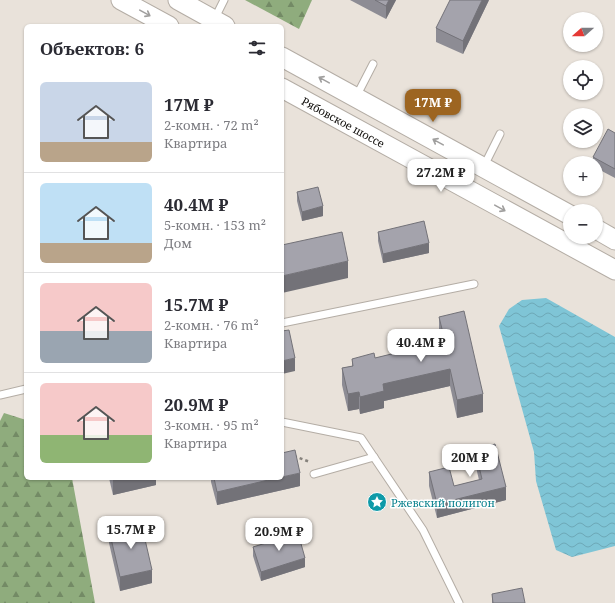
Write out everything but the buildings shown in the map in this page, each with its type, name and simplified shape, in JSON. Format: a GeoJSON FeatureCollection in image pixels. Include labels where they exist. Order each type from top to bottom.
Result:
{"type":"FeatureCollection","features":[{"type":"Feature","properties":{"kind":"main road"},"geometry":{"type":"LineString","coordinates":[[121,0],[165,24]]}},
{"type":"Feature","properties":{"kind":"main road"},"geometry":{"type":"LineString","coordinates":[[178,0],[220,23]]}},
{"type":"Feature","properties":{"kind":"main road"},"geometry":{"type":"LineString","coordinates":[[284,58],[563,211]]}},
{"type":"Feature","properties":{"kind":"main road","name":"Рябовское шоссе"},"geometry":{"type":"LineString","coordinates":[[284,89],[615,270]]}},
{"type":"Feature","properties":{"kind":"main road"},"geometry":{"type":"LineString","coordinates":[[603,233],[615,240]]}},
{"type":"Feature","properties":{"kind":"lane"},"geometry":{"type":"LineString","coordinates":[[220,23],[224,0]]}},
{"type":"Feature","properties":{"kind":"lane"},"geometry":{"type":"LineString","coordinates":[[356,98],[373,64]]}},
{"type":"Feature","properties":{"kind":"lane"},"geometry":{"type":"LineString","coordinates":[[483,168],[500,134]]}},
{"type":"Feature","properties":{"kind":"lane"},"geometry":{"type":"LineString","coordinates":[[284,323],[474,284]]}},
{"type":"Feature","properties":{"kind":"lane"},"geometry":{"type":"LineString","coordinates":[[0,395],[24,389]]}},
{"type":"Feature","properties":{"kind":"lane"},"geometry":{"type":"LineString","coordinates":[[284,422],[361,438],[423,530],[459,603]]}},
{"type":"Feature","properties":{"kind":"lane"},"geometry":{"type":"LineString","coordinates":[[314,474],[374,457]]}},
{"type":"Feature","properties":{"kind":"path"},"geometry":{"type":"LineString","coordinates":[[289,455],[332,469]]}},
{"type":"Feature","properties":{"kind":"green space"},"geometry":{"type":"Polygon","coordinates":[[[245,0],[312,0],[299,29],[245,0]]]}},
{"type":"Feature","properties":{"kind":"green space"},"geometry":{"type":"Polygon","coordinates":[[[4,413],[24,419],[24,480],[72,480],[95,603],[0,603],[0,421],[4,413]]]}},
{"type":"Feature","properties":{"kind":"water"},"geometry":{"type":"Polygon","coordinates":[[[546,298],[615,337],[615,546],[572,557],[556,550],[536,481],[534,452],[499,326],[509,309],[522,300],[546,298]]]}},
{"type":"Feature","properties":{"kind":"place","name":"Ржевский полигон"},"geometry":{"type":"Point","coordinates":[377,502]}}]}
